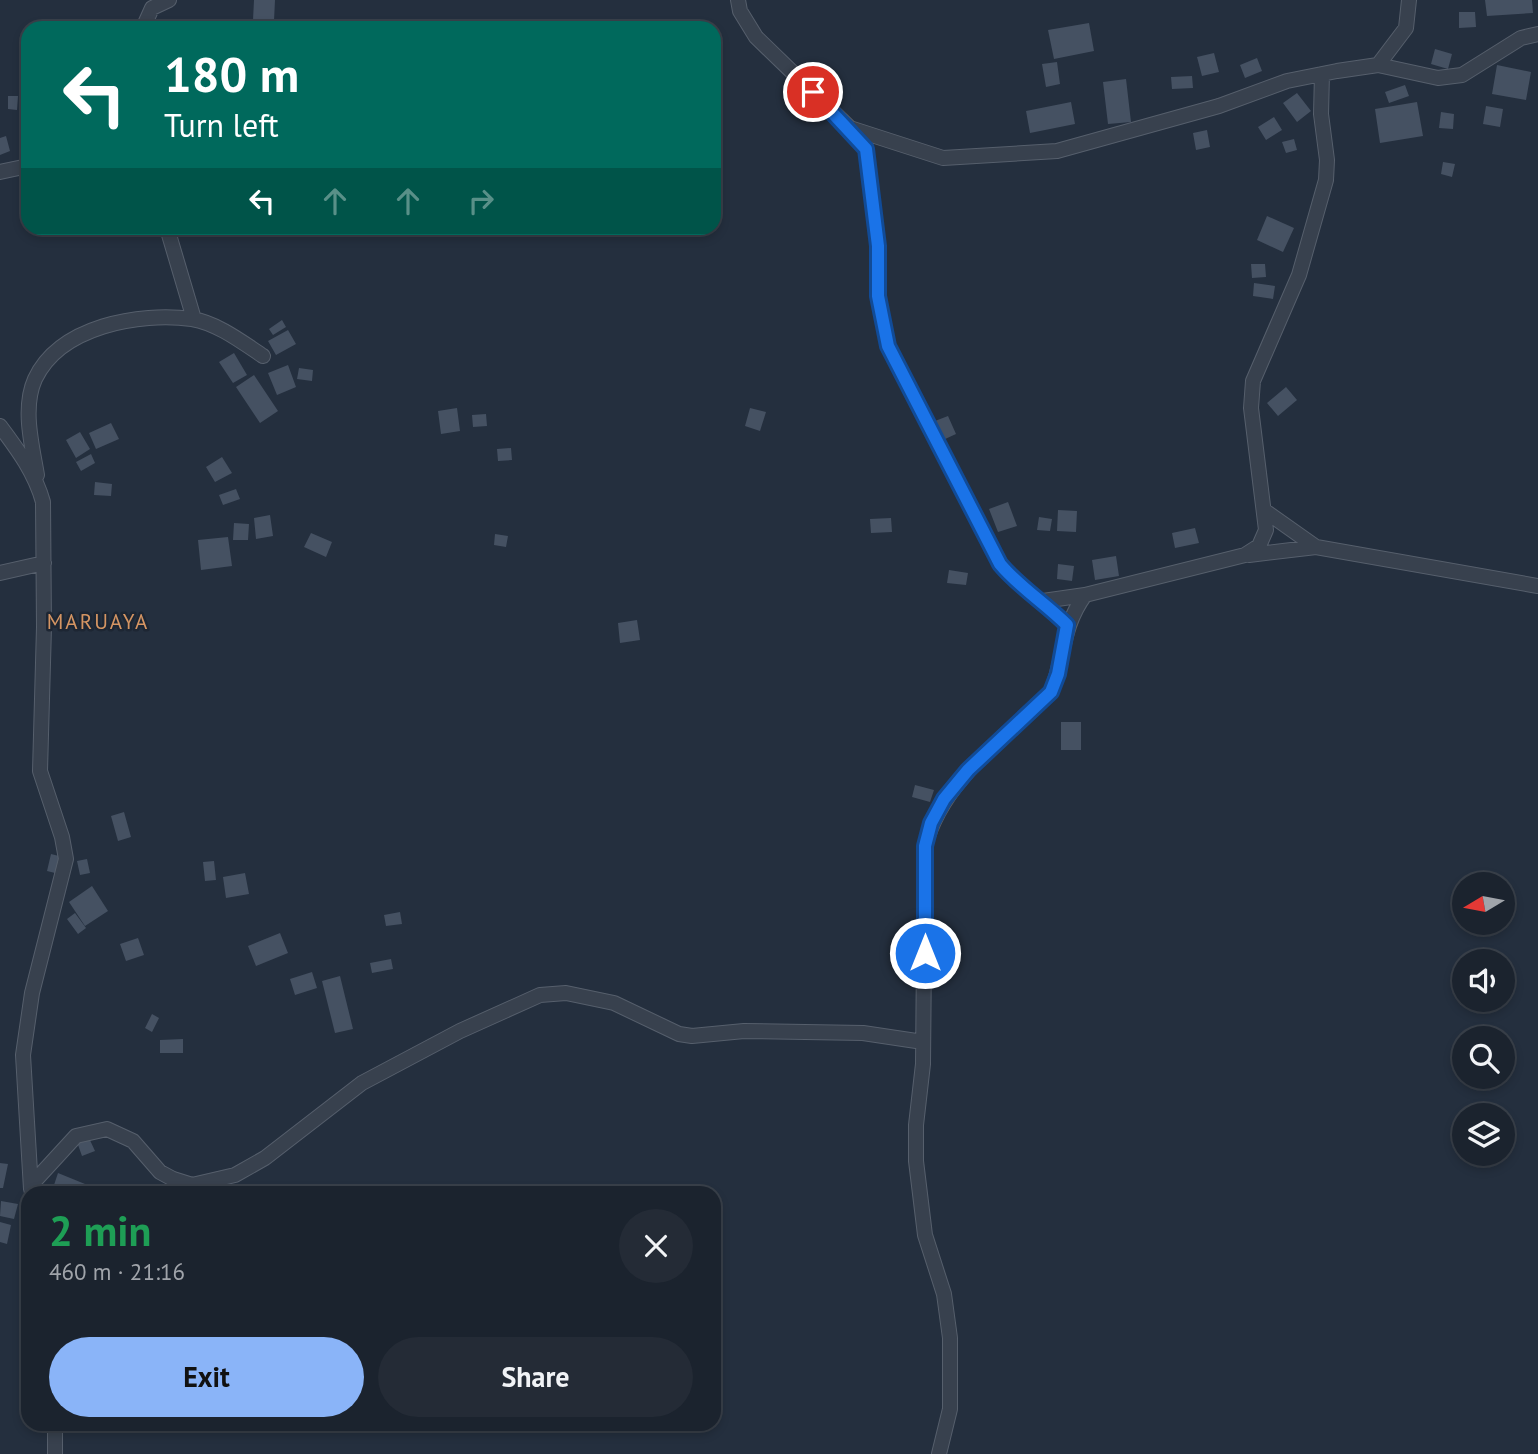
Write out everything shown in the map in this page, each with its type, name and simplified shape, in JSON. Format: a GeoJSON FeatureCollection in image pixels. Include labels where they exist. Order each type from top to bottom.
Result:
{"type":"FeatureCollection","features":[{"type":"Feature","properties":{"kind":"street"},"geometry":{"type":"LineString","coordinates":[[146,21],[152,8],[169,0]]}},
{"type":"Feature","properties":{"kind":"street"},"geometry":{"type":"LineString","coordinates":[[738,0],[740,10],[756,37],[850,128],[866,149],[878,246],[878,296],[888,346],[1000,564],[1015,582],[1042,601],[1067,625]]}},
{"type":"Feature","properties":{"kind":"street"},"geometry":{"type":"LineString","coordinates":[[1378,65],[1406,28],[1409,0]]}},
{"type":"Feature","properties":{"kind":"street"},"geometry":{"type":"LineString","coordinates":[[850,128],[943,158],[1057,151],[1322,74],[1378,65],[1438,78],[1462,75],[1521,38],[1538,34]]}},
{"type":"Feature","properties":{"kind":"street"},"geometry":{"type":"LineString","coordinates":[[1245,555],[1259,546],[1266,530],[1251,408],[1253,381],[1299,275],[1326,180],[1328,160],[1321,114],[1322,74]]}},
{"type":"Feature","properties":{"kind":"street"},"geometry":{"type":"LineString","coordinates":[[0,172],[21,168]]}},
{"type":"Feature","properties":{"kind":"street"},"geometry":{"type":"LineString","coordinates":[[169,235],[194,319]]}},
{"type":"Feature","properties":{"kind":"street"},"geometry":{"type":"LineString","coordinates":[[31,1186],[23,1055],[32,993],[66,859],[62,837],[40,771],[43,502],[38,486],[28,410],[35,380],[48,361],[67,342],[106,326],[158,318],[194,319],[231,335],[263,356]]}},
{"type":"Feature","properties":{"kind":"street"},"geometry":{"type":"LineString","coordinates":[[0,426],[38,486]]}},
{"type":"Feature","properties":{"kind":"street"},"geometry":{"type":"LineString","coordinates":[[1265,511],[1316,547]]}},
{"type":"Feature","properties":{"kind":"street"},"geometry":{"type":"LineString","coordinates":[[1042,601],[1085,595],[1245,555],[1316,547],[1538,586]]}},
{"type":"Feature","properties":{"kind":"street"},"geometry":{"type":"LineString","coordinates":[[0,573],[44,563]]}},
{"type":"Feature","properties":{"kind":"street"},"geometry":{"type":"LineString","coordinates":[[939,1454],[950,1409],[950,1338],[944,1294],[925,1235],[916,1161],[925,980],[925,846],[931,823],[944,799],[968,770],[1051,692],[1058,674],[1067,625],[1085,595]]}},
{"type":"Feature","properties":{"kind":"street"},"geometry":{"type":"LineString","coordinates":[[34,1186],[76,1136],[107,1129],[133,1141],[160,1172],[173,1179],[192,1185],[235,1175],[265,1158],[362,1083],[460,1031],[540,995],[566,993],[614,1003],[679,1034],[692,1036],[744,1031],[800,1031],[876,1033],[923,1042]]}},
{"type":"Feature","properties":{"kind":"street"},"geometry":{"type":"LineString","coordinates":[[55,1431],[55,1454]]}},
{"type":"Feature","properties":{"kind":"building"},"geometry":{"type":"Polygon","coordinates":[[[254,0],[275,0],[274,21],[253,20],[254,0]]]}},
{"type":"Feature","properties":{"kind":"building"},"geometry":{"type":"Polygon","coordinates":[[[1485,0],[1532,0],[1533,13],[1487,16],[1485,0]]]}},
{"type":"Feature","properties":{"kind":"building"},"geometry":{"type":"Polygon","coordinates":[[[1459,12],[1475,12],[1476,27],[1459,28],[1459,12]]]}},
{"type":"Feature","properties":{"kind":"building"},"geometry":{"type":"Polygon","coordinates":[[[1089,23],[1094,51],[1054,59],[1048,30],[1089,23]]]}},
{"type":"Feature","properties":{"kind":"building"},"geometry":{"type":"Polygon","coordinates":[[[1435,49],[1452,54],[1448,69],[1431,64],[1435,49]]]}},
{"type":"Feature","properties":{"kind":"building"},"geometry":{"type":"Polygon","coordinates":[[[1214,53],[1219,72],[1202,76],[1197,57],[1214,53]]]}},
{"type":"Feature","properties":{"kind":"building"},"geometry":{"type":"Polygon","coordinates":[[[1257,58],[1262,71],[1245,78],[1240,65],[1257,58]]]}},
{"type":"Feature","properties":{"kind":"building"},"geometry":{"type":"Polygon","coordinates":[[[1057,62],[1060,84],[1046,87],[1042,64],[1057,62]]]}},
{"type":"Feature","properties":{"kind":"building"},"geometry":{"type":"Polygon","coordinates":[[[1497,65],[1531,72],[1526,100],[1492,94],[1497,65]]]}},
{"type":"Feature","properties":{"kind":"building"},"geometry":{"type":"Polygon","coordinates":[[[1192,76],[1193,88],[1172,89],[1171,77],[1192,76]]]}},
{"type":"Feature","properties":{"kind":"building"},"geometry":{"type":"Polygon","coordinates":[[[1126,79],[1131,122],[1108,124],[1103,82],[1126,79]]]}},
{"type":"Feature","properties":{"kind":"building"},"geometry":{"type":"Polygon","coordinates":[[[1405,85],[1409,96],[1389,103],[1385,92],[1405,85]]]}},
{"type":"Feature","properties":{"kind":"building"},"geometry":{"type":"Polygon","coordinates":[[[1297,93],[1311,111],[1297,122],[1283,103],[1297,93]]]}},
{"type":"Feature","properties":{"kind":"building"},"geometry":{"type":"Polygon","coordinates":[[[8,96],[18,96],[17,110],[8,109],[8,96]]]}},
{"type":"Feature","properties":{"kind":"building"},"geometry":{"type":"Polygon","coordinates":[[[1071,102],[1075,124],[1030,133],[1026,111],[1071,102]]]}},
{"type":"Feature","properties":{"kind":"building"},"geometry":{"type":"Polygon","coordinates":[[[1417,102],[1423,136],[1380,143],[1375,109],[1417,102]]]}},
{"type":"Feature","properties":{"kind":"building"},"geometry":{"type":"Polygon","coordinates":[[[1486,106],[1503,109],[1500,127],[1483,124],[1486,106]]]}},
{"type":"Feature","properties":{"kind":"building"},"geometry":{"type":"Polygon","coordinates":[[[1441,112],[1454,114],[1453,129],[1439,128],[1441,112]]]}},
{"type":"Feature","properties":{"kind":"building"},"geometry":{"type":"Polygon","coordinates":[[[1274,117],[1282,130],[1266,140],[1258,127],[1274,117]]]}},
{"type":"Feature","properties":{"kind":"building"},"geometry":{"type":"Polygon","coordinates":[[[1207,130],[1210,147],[1196,150],[1193,133],[1207,130]]]}},
{"type":"Feature","properties":{"kind":"building"},"geometry":{"type":"Polygon","coordinates":[[[6,136],[10,151],[0,155],[0,138],[6,136]]]}},
{"type":"Feature","properties":{"kind":"building"},"geometry":{"type":"Polygon","coordinates":[[[1294,139],[1297,150],[1286,153],[1282,142],[1294,139]]]}},
{"type":"Feature","properties":{"kind":"building"},"geometry":{"type":"Polygon","coordinates":[[[1443,162],[1455,164],[1452,177],[1441,174],[1443,162]]]}},
{"type":"Feature","properties":{"kind":"building"},"geometry":{"type":"Polygon","coordinates":[[[1267,216],[1294,228],[1283,252],[1257,240],[1267,216]]]}},
{"type":"Feature","properties":{"kind":"building"},"geometry":{"type":"Polygon","coordinates":[[[1251,264],[1265,264],[1266,277],[1252,278],[1251,264]]]}},
{"type":"Feature","properties":{"kind":"building"},"geometry":{"type":"Polygon","coordinates":[[[1254,283],[1275,286],[1273,299],[1253,296],[1254,283]]]}},
{"type":"Feature","properties":{"kind":"building"},"geometry":{"type":"Polygon","coordinates":[[[282,320],[286,327],[273,335],[269,329],[282,320]]]}},
{"type":"Feature","properties":{"kind":"building"},"geometry":{"type":"Polygon","coordinates":[[[288,330],[296,344],[276,355],[268,341],[288,330]]]}},
{"type":"Feature","properties":{"kind":"building"},"geometry":{"type":"Polygon","coordinates":[[[234,353],[247,375],[233,383],[219,362],[234,353]]]}},
{"type":"Feature","properties":{"kind":"building"},"geometry":{"type":"Polygon","coordinates":[[[288,365],[296,387],[277,395],[268,373],[288,365]]]}},
{"type":"Feature","properties":{"kind":"building"},"geometry":{"type":"Polygon","coordinates":[[[299,368],[313,370],[312,381],[297,379],[299,368]]]}},
{"type":"Feature","properties":{"kind":"building"},"geometry":{"type":"Polygon","coordinates":[[[254,375],[278,411],[260,423],[236,387],[254,375]]]}},
{"type":"Feature","properties":{"kind":"building"},"geometry":{"type":"Polygon","coordinates":[[[1286,387],[1297,400],[1278,416],[1267,403],[1286,387]]]}},
{"type":"Feature","properties":{"kind":"building"},"geometry":{"type":"Polygon","coordinates":[[[457,408],[460,431],[441,434],[438,411],[457,408]]]}},
{"type":"Feature","properties":{"kind":"building"},"geometry":{"type":"Polygon","coordinates":[[[750,408],[766,412],[760,431],[745,426],[750,408]]]}},
{"type":"Feature","properties":{"kind":"building"},"geometry":{"type":"Polygon","coordinates":[[[486,414],[487,426],[473,427],[472,415],[486,414]]]}},
{"type":"Feature","properties":{"kind":"building"},"geometry":{"type":"Polygon","coordinates":[[[948,416],[956,434],[943,440],[935,421],[948,416]]]}},
{"type":"Feature","properties":{"kind":"building"},"geometry":{"type":"Polygon","coordinates":[[[111,423],[119,439],[96,449],[89,433],[111,423]]]}},
{"type":"Feature","properties":{"kind":"building"},"geometry":{"type":"Polygon","coordinates":[[[80,432],[90,449],[76,458],[66,440],[80,432]]]}},
{"type":"Feature","properties":{"kind":"building"},"geometry":{"type":"Polygon","coordinates":[[[511,448],[512,460],[498,461],[497,449],[511,448]]]}},
{"type":"Feature","properties":{"kind":"building"},"geometry":{"type":"Polygon","coordinates":[[[91,454],[95,463],[81,471],[76,462],[91,454]]]}},
{"type":"Feature","properties":{"kind":"building"},"geometry":{"type":"Polygon","coordinates":[[[222,457],[232,473],[215,482],[206,467],[222,457]]]}},
{"type":"Feature","properties":{"kind":"building"},"geometry":{"type":"Polygon","coordinates":[[[95,482],[112,484],[111,496],[94,495],[95,482]]]}},
{"type":"Feature","properties":{"kind":"building"},"geometry":{"type":"Polygon","coordinates":[[[236,489],[240,499],[223,505],[219,495],[236,489]]]}},
{"type":"Feature","properties":{"kind":"building"},"geometry":{"type":"Polygon","coordinates":[[[1008,502],[1017,526],[998,532],[989,509],[1008,502]]]}},
{"type":"Feature","properties":{"kind":"building"},"geometry":{"type":"Polygon","coordinates":[[[1058,510],[1077,511],[1076,532],[1057,531],[1058,510]]]}},
{"type":"Feature","properties":{"kind":"building"},"geometry":{"type":"Polygon","coordinates":[[[270,515],[273,536],[256,539],[254,518],[270,515]]]}},
{"type":"Feature","properties":{"kind":"building"},"geometry":{"type":"Polygon","coordinates":[[[1039,517],[1052,519],[1050,531],[1037,530],[1039,517]]]}},
{"type":"Feature","properties":{"kind":"building"},"geometry":{"type":"Polygon","coordinates":[[[891,518],[892,532],[871,533],[870,519],[891,518]]]}},
{"type":"Feature","properties":{"kind":"building"},"geometry":{"type":"Polygon","coordinates":[[[234,523],[249,524],[248,540],[233,540],[234,523]]]}},
{"type":"Feature","properties":{"kind":"building"},"geometry":{"type":"Polygon","coordinates":[[[1195,528],[1199,543],[1175,548],[1172,533],[1195,528]]]}},
{"type":"Feature","properties":{"kind":"building"},"geometry":{"type":"Polygon","coordinates":[[[311,533],[332,542],[326,557],[304,547],[311,533]]]}},
{"type":"Feature","properties":{"kind":"building"},"geometry":{"type":"Polygon","coordinates":[[[495,534],[508,536],[506,547],[494,545],[495,534]]]}},
{"type":"Feature","properties":{"kind":"building"},"geometry":{"type":"Polygon","coordinates":[[[228,537],[232,566],[201,570],[198,540],[228,537]]]}},
{"type":"Feature","properties":{"kind":"building"},"geometry":{"type":"Polygon","coordinates":[[[1116,556],[1119,576],[1095,580],[1092,560],[1116,556]]]}},
{"type":"Feature","properties":{"kind":"building"},"geometry":{"type":"Polygon","coordinates":[[[1058,564],[1074,566],[1072,581],[1057,579],[1058,564]]]}},
{"type":"Feature","properties":{"kind":"building"},"geometry":{"type":"Polygon","coordinates":[[[949,570],[968,573],[966,585],[947,583],[949,570]]]}},
{"type":"Feature","properties":{"kind":"building"},"geometry":{"type":"Polygon","coordinates":[[[637,620],[640,640],[620,643],[618,623],[637,620]]]}},
{"type":"Feature","properties":{"kind":"building"},"geometry":{"type":"Polygon","coordinates":[[[1061,722],[1081,722],[1081,750],[1061,750],[1061,722]]]}},
{"type":"Feature","properties":{"kind":"building"},"geometry":{"type":"Polygon","coordinates":[[[915,785],[934,790],[930,802],[912,797],[915,785]]]}},
{"type":"Feature","properties":{"kind":"building"},"geometry":{"type":"Polygon","coordinates":[[[124,812],[131,837],[118,841],[111,816],[124,812]]]}},
{"type":"Feature","properties":{"kind":"building"},"geometry":{"type":"Polygon","coordinates":[[[51,854],[59,856],[55,873],[47,871],[51,854]]]}},
{"type":"Feature","properties":{"kind":"building"},"geometry":{"type":"Polygon","coordinates":[[[87,859],[90,873],[80,875],[77,861],[87,859]]]}},
{"type":"Feature","properties":{"kind":"building"},"geometry":{"type":"Polygon","coordinates":[[[214,861],[216,880],[205,881],[203,862],[214,861]]]}},
{"type":"Feature","properties":{"kind":"building"},"geometry":{"type":"Polygon","coordinates":[[[245,873],[249,894],[226,898],[223,877],[245,873]]]}},
{"type":"Feature","properties":{"kind":"building"},"geometry":{"type":"Polygon","coordinates":[[[92,886],[108,911],[85,926],[69,902],[92,886]]]}},
{"type":"Feature","properties":{"kind":"building"},"geometry":{"type":"Polygon","coordinates":[[[400,912],[402,924],[386,926],[384,915],[400,912]]]}},
{"type":"Feature","properties":{"kind":"building"},"geometry":{"type":"Polygon","coordinates":[[[75,913],[86,928],[78,934],[67,919],[75,913]]]}},
{"type":"Feature","properties":{"kind":"building"},"geometry":{"type":"Polygon","coordinates":[[[280,933],[288,953],[256,966],[248,946],[280,933]]]}},
{"type":"Feature","properties":{"kind":"building"},"geometry":{"type":"Polygon","coordinates":[[[138,938],[144,955],[126,961],[120,944],[138,938]]]}},
{"type":"Feature","properties":{"kind":"building"},"geometry":{"type":"Polygon","coordinates":[[[391,959],[393,969],[372,973],[370,963],[391,959]]]}},
{"type":"Feature","properties":{"kind":"building"},"geometry":{"type":"Polygon","coordinates":[[[312,972],[317,988],[295,995],[290,979],[312,972]]]}},
{"type":"Feature","properties":{"kind":"building"},"geometry":{"type":"Polygon","coordinates":[[[340,976],[353,1029],[335,1033],[322,981],[340,976]]]}},
{"type":"Feature","properties":{"kind":"building"},"geometry":{"type":"Polygon","coordinates":[[[152,1014],[159,1018],[152,1032],[145,1028],[152,1014]]]}},
{"type":"Feature","properties":{"kind":"building"},"geometry":{"type":"Polygon","coordinates":[[[183,1039],[183,1053],[160,1053],[160,1040],[183,1039]]]}},
{"type":"Feature","properties":{"kind":"building"},"geometry":{"type":"Polygon","coordinates":[[[89,1138],[95,1151],[82,1156],[77,1142],[89,1138]]]}},
{"type":"Feature","properties":{"kind":"building"},"geometry":{"type":"Polygon","coordinates":[[[0,1163],[8,1164],[3,1188],[0,1188],[0,1163]]]}},
{"type":"Feature","properties":{"kind":"building"},"geometry":{"type":"Polygon","coordinates":[[[58,1173],[85,1184],[84,1186],[54,1186],[58,1173]]]}},
{"type":"Feature","properties":{"kind":"building"},"geometry":{"type":"Polygon","coordinates":[[[1,1201],[18,1204],[14,1219],[0,1216],[1,1201]]]}},
{"type":"Feature","properties":{"kind":"building"},"geometry":{"type":"Polygon","coordinates":[[[0,1222],[11,1225],[7,1244],[0,1242],[0,1222]]]}},
{"type":"Feature","properties":{"kind":"district","name":"MARUAYA"},"geometry":{"type":"Point","coordinates":[98,621]}},
{"type":"Feature","properties":{"kind":"route"},"geometry":{"type":"LineString","coordinates":[[813,92],[850,128],[866,149],[878,246],[878,296],[888,346],[924,421],[1000,564],[1015,582],[1042,601],[1067,625],[1058,674],[1051,692],[968,770],[944,799],[931,823],[925,846],[925,953]]}}]}
